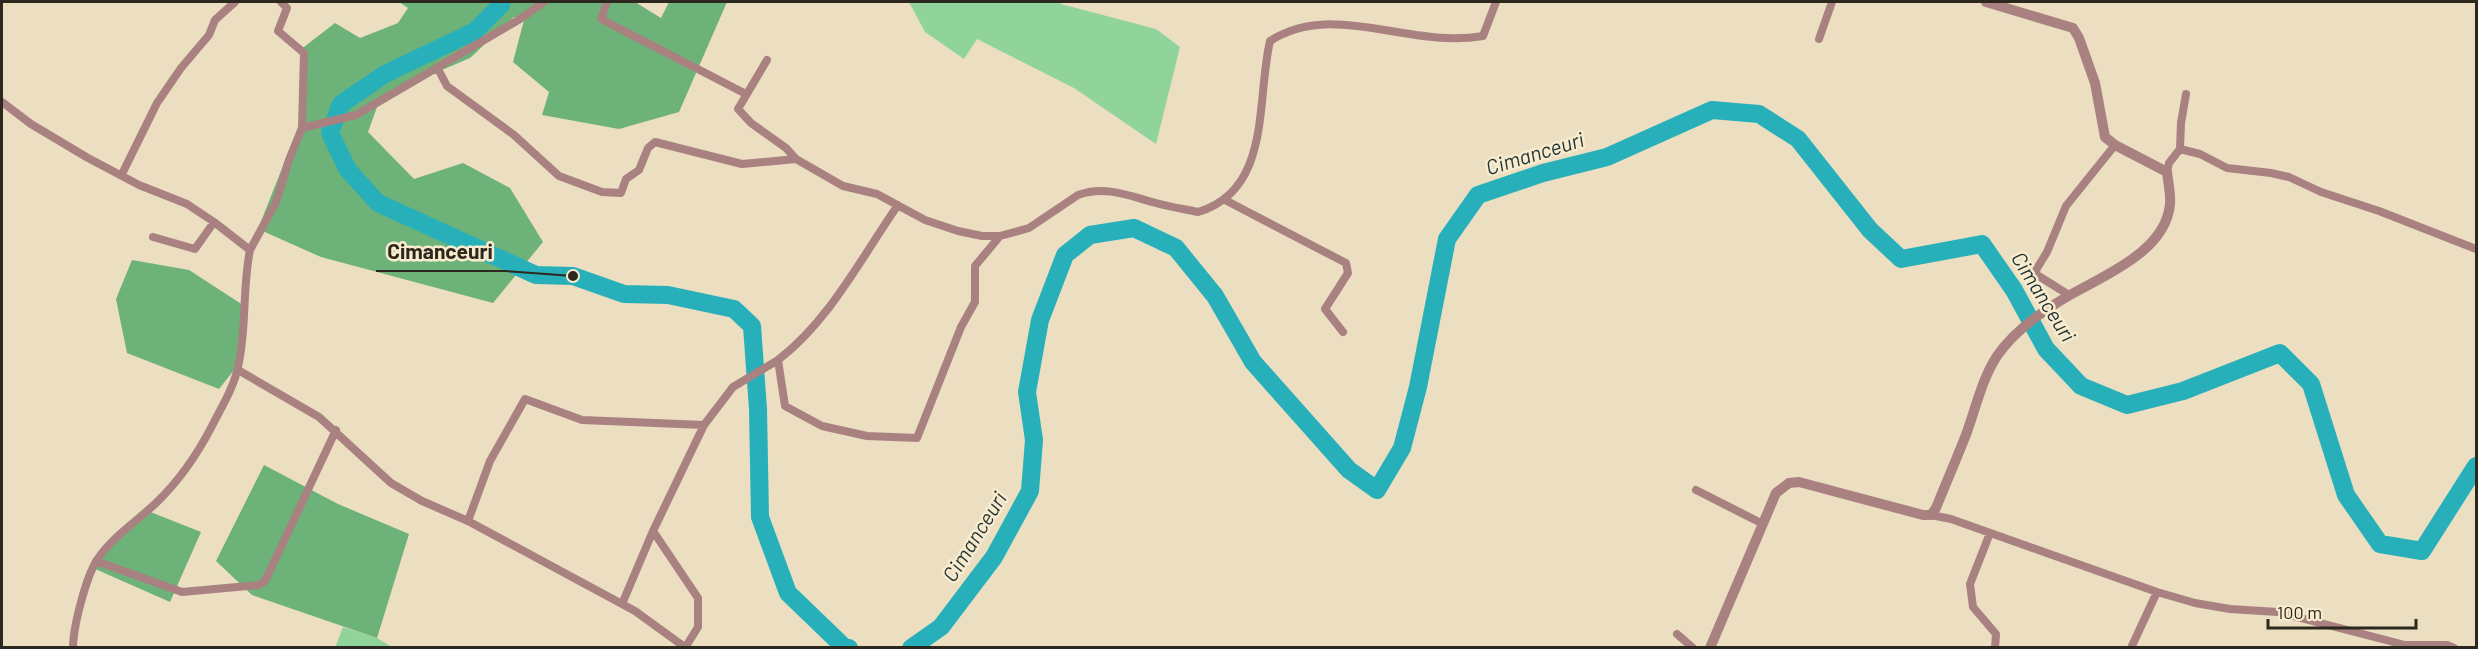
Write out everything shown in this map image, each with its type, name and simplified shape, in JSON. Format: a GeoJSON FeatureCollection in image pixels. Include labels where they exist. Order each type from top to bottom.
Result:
{"type":"FeatureCollection","features":[{"type":"Feature","properties":{"kind":"street"},"geometry":{"type":"LineString","coordinates":[[122,174],[157,103],[181,68],[209,35],[215,20],[235,2]]}},
{"type":"Feature","properties":{"kind":"street"},"geometry":{"type":"LineString","coordinates":[[73,648],[77,620],[96,561],[116,538],[157,502],[184,471],[211,428],[238,370],[244,327],[243,291],[250,250],[276,202],[289,160],[302,129],[304,53],[278,31],[287,9],[281,2]]}},
{"type":"Feature","properties":{"kind":"street"},"geometry":{"type":"LineString","coordinates":[[302,129],[356,115],[438,69],[544,2]]}},
{"type":"Feature","properties":{"kind":"street"},"geometry":{"type":"LineString","coordinates":[[607,2],[601,19],[746,94]]}},
{"type":"Feature","properties":{"kind":"street"},"geometry":{"type":"LineString","coordinates":[[1378,20],[1430,35],[1464,39],[1483,36],[1496,2]]}},
{"type":"Feature","properties":{"kind":"street"},"geometry":{"type":"LineString","coordinates":[[1820,39],[1832,2]]}},
{"type":"Feature","properties":{"kind":"street"},"geometry":{"type":"LineString","coordinates":[[1986,2],[2073,28],[2079,38],[2095,83],[2105,136],[2115,145],[2167,172]]}},
{"type":"Feature","properties":{"kind":"street"},"geometry":{"type":"LineString","coordinates":[[767,60],[738,109],[751,123],[786,148],[796,159],[843,186],[878,194],[925,220],[958,231],[982,236],[1000,236],[1029,228],[1078,195],[1087,192],[1125,193],[1198,213],[1225,200],[1241,180],[1256,149],[1270,41],[1278,33],[1308,16]]}},
{"type":"Feature","properties":{"kind":"street"},"geometry":{"type":"LineString","coordinates":[[438,69],[447,86],[514,135],[559,176],[602,192],[621,194],[626,179],[639,170],[648,148],[655,142],[742,164],[796,159]]}},
{"type":"Feature","properties":{"kind":"street"},"geometry":{"type":"LineString","coordinates":[[1931,515],[1997,355],[2017,333],[2051,307],[2138,257],[2157,235],[2170,204],[2167,172],[2169,162],[2180,149],[2181,123],[2186,94]]}},
{"type":"Feature","properties":{"kind":"street"},"geometry":{"type":"LineString","coordinates":[[2,102],[50,135],[139,185],[187,204],[250,250]]}},
{"type":"Feature","properties":{"kind":"street"},"geometry":{"type":"LineString","coordinates":[[2069,296],[2037,274],[2036,270],[2047,252],[2066,206],[2115,145]]}},
{"type":"Feature","properties":{"kind":"street"},"geometry":{"type":"LineString","coordinates":[[2180,149],[2200,154],[2227,168],[2271,172],[2289,177],[2321,192],[2379,211],[2476,249]]}},
{"type":"Feature","properties":{"kind":"street"},"geometry":{"type":"LineString","coordinates":[[1225,200],[1346,263],[1348,273],[1325,309],[1343,332]]}},
{"type":"Feature","properties":{"kind":"street"},"geometry":{"type":"LineString","coordinates":[[898,205],[849,282],[797,345],[778,360],[785,406],[822,426],[867,436],[917,438],[961,327],[975,302],[975,266],[1000,236]]}},
{"type":"Feature","properties":{"kind":"street"},"geometry":{"type":"LineString","coordinates":[[153,237],[195,249],[214,222]]}},
{"type":"Feature","properties":{"kind":"street"},"geometry":{"type":"LineString","coordinates":[[622,604],[653,531],[704,425],[733,387],[777,360]]}},
{"type":"Feature","properties":{"kind":"street"},"geometry":{"type":"LineString","coordinates":[[238,370],[310,411],[336,430],[391,483],[422,501],[468,521],[635,611],[686,647],[698,627],[698,598],[653,531]]}},
{"type":"Feature","properties":{"kind":"street"},"geometry":{"type":"LineString","coordinates":[[468,521],[490,461],[525,399],[582,420],[704,425]]}},
{"type":"Feature","properties":{"kind":"street"},"geometry":{"type":"LineString","coordinates":[[96,561],[182,592],[259,585],[265,581],[336,430]]}},
{"type":"Feature","properties":{"kind":"street"},"geometry":{"type":"LineString","coordinates":[[1710,648],[1776,493],[1789,483],[1799,482],[1923,515],[1931,515],[1990,533],[2157,592],[2230,609],[2278,612],[2405,645],[2447,645],[2454,648]]}},
{"type":"Feature","properties":{"kind":"street"},"geometry":{"type":"LineString","coordinates":[[1696,490],[1763,524]]}},
{"type":"Feature","properties":{"kind":"street"},"geometry":{"type":"LineString","coordinates":[[1990,533],[1970,584],[1973,608],[1996,634],[1995,648]]}},
{"type":"Feature","properties":{"kind":"street"},"geometry":{"type":"LineString","coordinates":[[2131,648],[2157,592]]}},
{"type":"Feature","properties":{"kind":"street"},"geometry":{"type":"LineString","coordinates":[[1677,634],[1694,648]]}},
{"type":"Feature","properties":{"kind":"green space"},"geometry":{"type":"Polygon","coordinates":[[[399,2],[635,2],[661,18],[669,2],[727,2],[679,112],[619,129],[542,115],[549,92],[513,62],[524,20],[514,17],[470,58],[381,96],[368,132],[414,179],[463,163],[510,188],[543,242],[493,303],[321,257],[258,229],[300,123],[300,50],[335,23],[360,38],[398,23],[408,8],[399,2]]]}},
{"type":"Feature","properties":{"kind":"green space"},"geometry":{"type":"Polygon","coordinates":[[[909,2],[1059,2],[1156,29],[1180,47],[1156,144],[1074,88],[977,39],[964,59],[925,32],[909,2]]]}},
{"type":"Feature","properties":{"kind":"green space"},"geometry":{"type":"Polygon","coordinates":[[[132,260],[189,270],[243,305],[238,365],[219,389],[127,353],[116,299],[132,260]]]}},
{"type":"Feature","properties":{"kind":"green space"},"geometry":{"type":"Polygon","coordinates":[[[264,465],[338,504],[409,534],[377,638],[252,595],[216,561],[264,465]]]}},
{"type":"Feature","properties":{"kind":"green space"},"geometry":{"type":"Polygon","coordinates":[[[148,511],[201,532],[170,602],[93,568],[114,538],[148,511]]]}},
{"type":"Feature","properties":{"kind":"green space"},"geometry":{"type":"Polygon","coordinates":[[[343,627],[377,638],[392,647],[335,648],[343,627]]]}},
{"type":"Feature","properties":{"kind":"waterway","name":"Cimanceuri"},"geometry":{"type":"LineString","coordinates":[[500,2],[501,5],[475,31],[385,74],[341,104],[330,133],[348,170],[378,203],[536,275],[573,276],[624,294],[668,295],[734,309],[752,326],[758,409],[760,517],[788,593],[843,646],[849,648]]}},
{"type":"Feature","properties":{"kind":"waterway","name":"Cimanceuri"},"geometry":{"type":"LineString","coordinates":[[911,648],[941,627],[994,557],[1030,491],[1034,440],[1027,392],[1040,320],[1065,255],[1090,235],[1134,228],[1176,248],[1215,296],[1253,362],[1349,470],[1377,490],[1402,448],[1418,387],[1447,239],[1478,195],[1543,173],[1607,157],[1712,110],[1759,114],[1798,139],[1870,230],[1901,259],[1982,244],[2014,290],[2046,349],[2081,386],[2127,405],[2183,391],[2280,353],[2311,384],[2346,495],[2380,544],[2422,551],[2476,466]]}},
{"type":"Feature","properties":{"kind":"place","name":"Cimanceuri"},"geometry":{"type":"Point","coordinates":[573,276]}}]}
